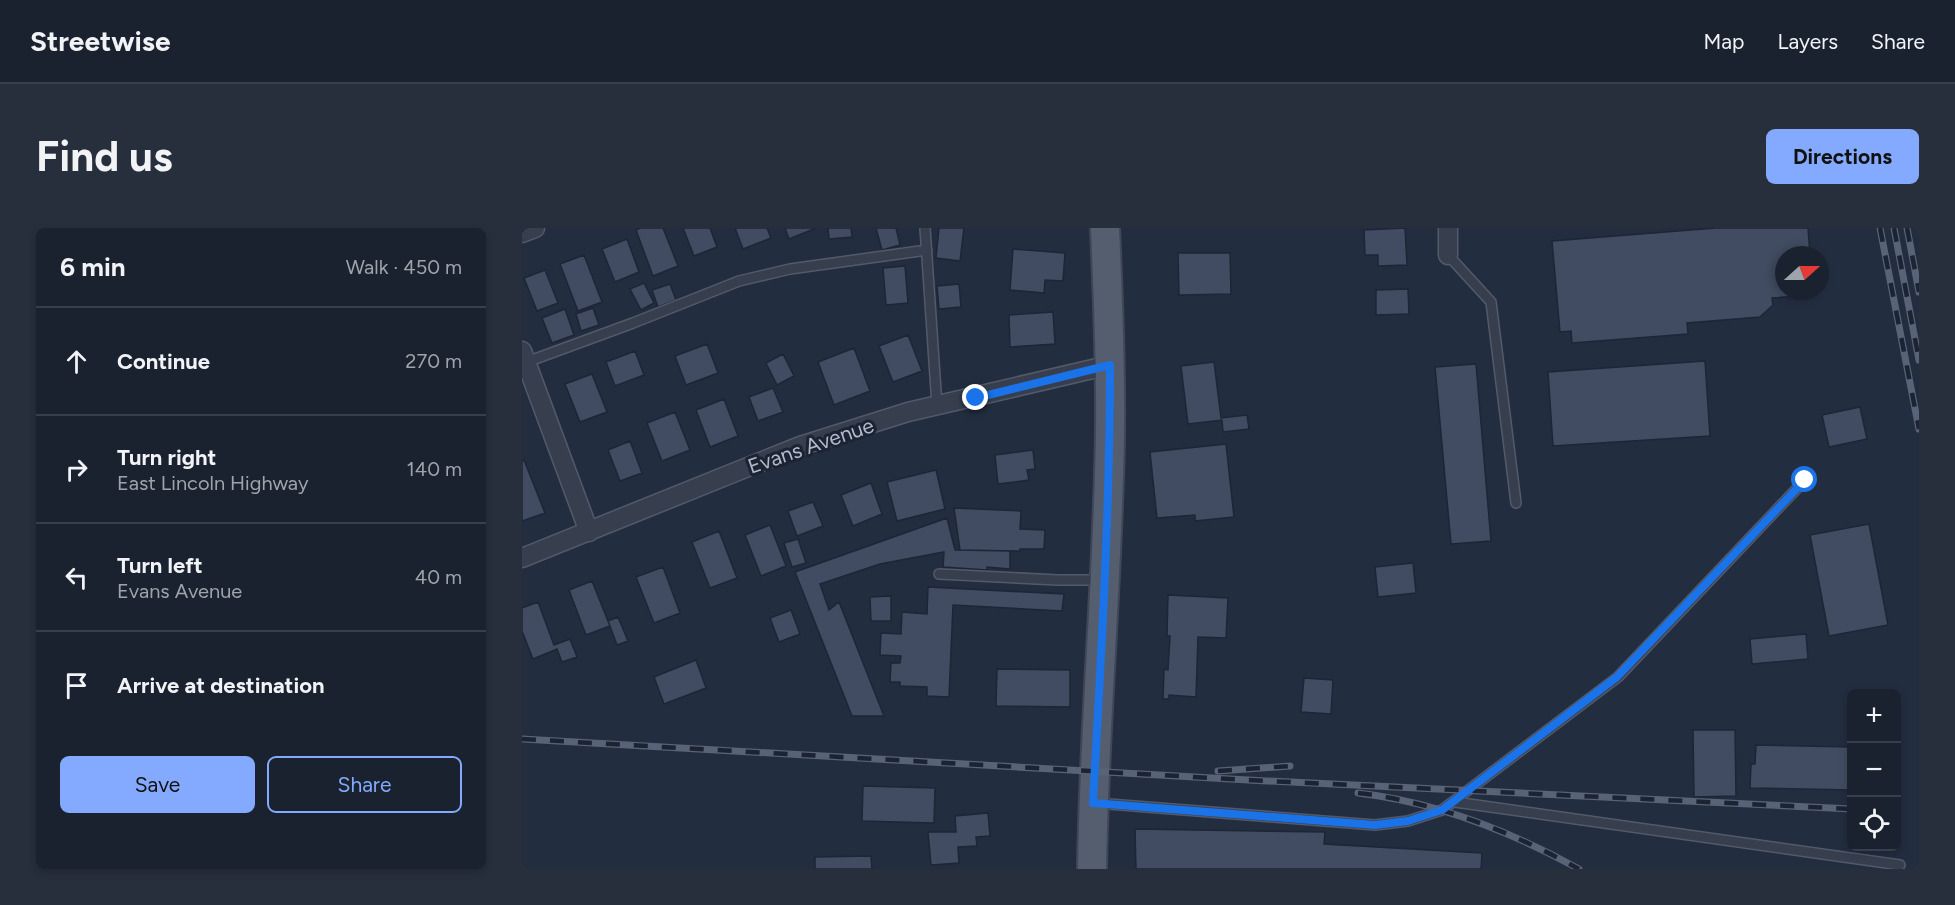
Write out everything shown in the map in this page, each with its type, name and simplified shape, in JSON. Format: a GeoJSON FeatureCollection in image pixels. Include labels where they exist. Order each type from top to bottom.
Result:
{"type":"FeatureCollection","features":[{"type":"Feature","properties":{"kind":"main road"},"geometry":{"type":"LineString","coordinates":[[1092,869],[1110,432],[1105,228]]}},
{"type":"Feature","properties":{"kind":"street"},"geometry":{"type":"LineString","coordinates":[[522,233],[535,228]]}},
{"type":"Feature","properties":{"kind":"street"},"geometry":{"type":"LineString","coordinates":[[1448,228],[1448,255]]}},
{"type":"Feature","properties":{"kind":"street"},"geometry":{"type":"LineString","coordinates":[[523,359],[589,532]]}},
{"type":"Feature","properties":{"kind":"street","name":"Evans Avenue"},"geometry":{"type":"LineString","coordinates":[[522,558],[800,446],[908,412],[1110,365]]}},
{"type":"Feature","properties":{"kind":"lane"},"geometry":{"type":"LineString","coordinates":[[925,228],[937,406]]}},
{"type":"Feature","properties":{"kind":"lane"},"geometry":{"type":"LineString","coordinates":[[523,359],[633,323],[739,280],[790,269],[927,250]]}},
{"type":"Feature","properties":{"kind":"lane"},"geometry":{"type":"LineString","coordinates":[[1448,255],[1491,302],[1516,503]]}},
{"type":"Feature","properties":{"kind":"lane"},"geometry":{"type":"LineString","coordinates":[[1093,803],[1375,825],[1408,821],[1442,810],[1617,677],[1805,480]]}},
{"type":"Feature","properties":{"kind":"lane"},"geometry":{"type":"LineString","coordinates":[[939,574],[1105,580]]}},
{"type":"Feature","properties":{"kind":"lane"},"geometry":{"type":"LineString","coordinates":[[1455,802],[1900,865]]}},
{"type":"Feature","properties":{"kind":"building"},"geometry":{"type":"Polygon","coordinates":[[[663,228],[678,266],[653,276],[636,230],[663,228]]]}},
{"type":"Feature","properties":{"kind":"building"},"geometry":{"type":"Polygon","coordinates":[[[683,228],[710,228],[717,247],[694,256],[683,228]]]}},
{"type":"Feature","properties":{"kind":"building"},"geometry":{"type":"Polygon","coordinates":[[[735,228],[767,228],[771,238],[743,249],[735,228]]]}},
{"type":"Feature","properties":{"kind":"building"},"geometry":{"type":"Polygon","coordinates":[[[785,228],[814,228],[814,229],[789,239],[785,228]]]}},
{"type":"Feature","properties":{"kind":"building"},"geometry":{"type":"Polygon","coordinates":[[[828,228],[851,228],[852,237],[829,239],[828,228]]]}},
{"type":"Feature","properties":{"kind":"building"},"geometry":{"type":"Polygon","coordinates":[[[876,228],[896,228],[900,245],[882,250],[876,228]]]}},
{"type":"Feature","properties":{"kind":"building"},"geometry":{"type":"Polygon","coordinates":[[[939,228],[964,228],[960,261],[936,258],[939,228]]]}},
{"type":"Feature","properties":{"kind":"building"},"geometry":{"type":"Polygon","coordinates":[[[1405,228],[1407,265],[1378,266],[1378,255],[1365,255],[1364,230],[1405,228]]]}},
{"type":"Feature","properties":{"kind":"building"},"geometry":{"type":"Polygon","coordinates":[[[1716,228],[1808,228],[1809,246],[1775,246],[1775,298],[1772,298],[1773,305],[1760,317],[1687,323],[1688,334],[1572,343],[1571,331],[1560,332],[1552,241],[1716,228]]]}},
{"type":"Feature","properties":{"kind":"building"},"geometry":{"type":"Polygon","coordinates":[[[627,239],[639,272],[615,282],[602,249],[627,239]]]}},
{"type":"Feature","properties":{"kind":"building"},"geometry":{"type":"Polygon","coordinates":[[[1013,249],[1065,253],[1063,281],[1045,280],[1044,293],[1010,290],[1013,249]]]}},
{"type":"Feature","properties":{"kind":"building"},"geometry":{"type":"Polygon","coordinates":[[[1178,253],[1230,253],[1231,294],[1179,295],[1178,253]]]}},
{"type":"Feature","properties":{"kind":"building"},"geometry":{"type":"Polygon","coordinates":[[[584,255],[602,302],[578,311],[560,264],[584,255]]]}},
{"type":"Feature","properties":{"kind":"building"},"geometry":{"type":"Polygon","coordinates":[[[905,266],[908,303],[886,305],[883,268],[905,266]]]}},
{"type":"Feature","properties":{"kind":"building"},"geometry":{"type":"Polygon","coordinates":[[[545,270],[558,303],[537,311],[524,278],[545,270]]]}},
{"type":"Feature","properties":{"kind":"building"},"geometry":{"type":"Polygon","coordinates":[[[644,283],[654,303],[641,310],[630,289],[644,283]]]}},
{"type":"Feature","properties":{"kind":"building"},"geometry":{"type":"Polygon","coordinates":[[[670,284],[676,300],[658,307],[652,290],[670,284]]]}},
{"type":"Feature","properties":{"kind":"building"},"geometry":{"type":"Polygon","coordinates":[[[959,284],[961,307],[939,309],[937,286],[959,284]]]}},
{"type":"Feature","properties":{"kind":"building"},"geometry":{"type":"Polygon","coordinates":[[[1408,289],[1409,314],[1376,315],[1376,290],[1408,289]]]}},
{"type":"Feature","properties":{"kind":"building"},"geometry":{"type":"Polygon","coordinates":[[[593,308],[599,325],[581,331],[576,314],[593,308]]]}},
{"type":"Feature","properties":{"kind":"building"},"geometry":{"type":"Polygon","coordinates":[[[565,309],[574,335],[552,343],[542,318],[565,309]]]}},
{"type":"Feature","properties":{"kind":"building"},"geometry":{"type":"Polygon","coordinates":[[[1053,312],[1055,344],[1010,347],[1009,315],[1053,312]]]}},
{"type":"Feature","properties":{"kind":"building"},"geometry":{"type":"Polygon","coordinates":[[[908,335],[922,371],[893,382],[879,346],[908,335]]]}},
{"type":"Feature","properties":{"kind":"building"},"geometry":{"type":"Polygon","coordinates":[[[707,344],[718,373],[686,385],[675,356],[707,344]]]}},
{"type":"Feature","properties":{"kind":"building"},"geometry":{"type":"Polygon","coordinates":[[[854,348],[870,391],[834,405],[818,362],[854,348]]]}},
{"type":"Feature","properties":{"kind":"building"},"geometry":{"type":"Polygon","coordinates":[[[635,351],[644,375],[615,386],[606,362],[635,351]]]}},
{"type":"Feature","properties":{"kind":"building"},"geometry":{"type":"Polygon","coordinates":[[[783,354],[794,376],[777,385],[766,363],[783,354]]]}},
{"type":"Feature","properties":{"kind":"building"},"geometry":{"type":"Polygon","coordinates":[[[1705,361],[1710,436],[1553,446],[1548,372],[1705,361]]]}},
{"type":"Feature","properties":{"kind":"building"},"geometry":{"type":"Polygon","coordinates":[[[1214,362],[1221,418],[1247,415],[1249,429],[1223,432],[1222,420],[1188,424],[1181,366],[1214,362]]]}},
{"type":"Feature","properties":{"kind":"building"},"geometry":{"type":"Polygon","coordinates":[[[1476,364],[1491,541],[1451,544],[1435,367],[1476,364]]]}},
{"type":"Feature","properties":{"kind":"building"},"geometry":{"type":"Polygon","coordinates":[[[592,374],[607,412],[580,422],[565,384],[592,374]]]}},
{"type":"Feature","properties":{"kind":"building"},"geometry":{"type":"Polygon","coordinates":[[[773,388],[783,412],[758,421],[749,397],[773,388]]]}},
{"type":"Feature","properties":{"kind":"building"},"geometry":{"type":"Polygon","coordinates":[[[724,399],[738,436],[710,447],[696,410],[724,399]]]}},
{"type":"Feature","properties":{"kind":"building"},"geometry":{"type":"Polygon","coordinates":[[[1860,407],[1867,439],[1829,447],[1822,415],[1860,407]]]}},
{"type":"Feature","properties":{"kind":"building"},"geometry":{"type":"Polygon","coordinates":[[[675,412],[690,450],[662,461],[647,423],[675,412]]]}},
{"type":"Feature","properties":{"kind":"building"},"geometry":{"type":"Polygon","coordinates":[[[630,441],[642,473],[620,481],[608,450],[630,441]]]}},
{"type":"Feature","properties":{"kind":"building"},"geometry":{"type":"Polygon","coordinates":[[[1226,444],[1234,517],[1195,521],[1195,515],[1157,518],[1150,452],[1226,444]]]}},
{"type":"Feature","properties":{"kind":"building"},"geometry":{"type":"Polygon","coordinates":[[[1033,450],[1035,469],[1027,470],[1029,480],[998,484],[995,455],[1033,450]]]}},
{"type":"Feature","properties":{"kind":"building"},"geometry":{"type":"Polygon","coordinates":[[[524,460],[545,513],[522,521],[522,461],[524,460]]]}},
{"type":"Feature","properties":{"kind":"building"},"geometry":{"type":"Polygon","coordinates":[[[936,470],[945,509],[897,521],[887,482],[936,470]]]}},
{"type":"Feature","properties":{"kind":"building"},"geometry":{"type":"Polygon","coordinates":[[[871,483],[882,514],[853,526],[841,495],[871,483]]]}},
{"type":"Feature","properties":{"kind":"building"},"geometry":{"type":"Polygon","coordinates":[[[813,502],[823,526],[797,536],[788,511],[813,502]]]}},
{"type":"Feature","properties":{"kind":"building"},"geometry":{"type":"Polygon","coordinates":[[[954,508],[1021,511],[1020,529],[1045,530],[1044,549],[960,550],[954,508]]]}},
{"type":"Feature","properties":{"kind":"building"},"geometry":{"type":"Polygon","coordinates":[[[947,518],[955,550],[1010,551],[1010,569],[943,567],[944,552],[880,564],[820,584],[829,610],[839,602],[884,716],[852,716],[795,572],[947,518]]]}},
{"type":"Feature","properties":{"kind":"building"},"geometry":{"type":"Polygon","coordinates":[[[1869,524],[1888,625],[1829,636],[1810,535],[1869,524]]]}},
{"type":"Feature","properties":{"kind":"building"},"geometry":{"type":"Polygon","coordinates":[[[770,525],[786,566],[761,576],[745,535],[770,525]]]}},
{"type":"Feature","properties":{"kind":"building"},"geometry":{"type":"Polygon","coordinates":[[[719,531],[737,578],[710,588],[692,542],[719,531]]]}},
{"type":"Feature","properties":{"kind":"building"},"geometry":{"type":"Polygon","coordinates":[[[798,539],[806,563],[792,567],[784,543],[798,539]]]}},
{"type":"Feature","properties":{"kind":"building"},"geometry":{"type":"Polygon","coordinates":[[[1413,563],[1416,593],[1378,597],[1375,567],[1413,563]]]}},
{"type":"Feature","properties":{"kind":"building"},"geometry":{"type":"Polygon","coordinates":[[[663,567],[680,613],[654,623],[636,577],[663,567]]]}},
{"type":"Feature","properties":{"kind":"building"},"geometry":{"type":"Polygon","coordinates":[[[592,581],[610,626],[586,635],[569,590],[592,581]]]}},
{"type":"Feature","properties":{"kind":"building"},"geometry":{"type":"Polygon","coordinates":[[[928,587],[1064,594],[1062,611],[953,605],[949,697],[927,696],[927,687],[900,686],[900,682],[890,682],[891,663],[900,663],[901,656],[880,655],[881,633],[901,634],[902,612],[927,614],[928,587]]]}},
{"type":"Feature","properties":{"kind":"building"},"geometry":{"type":"Polygon","coordinates":[[[1168,595],[1228,598],[1226,638],[1198,637],[1196,697],[1169,695],[1169,699],[1163,699],[1164,669],[1168,670],[1170,636],[1167,636],[1168,595]]]}},
{"type":"Feature","properties":{"kind":"building"},"geometry":{"type":"Polygon","coordinates":[[[891,596],[891,621],[871,621],[870,597],[891,596]]]}},
{"type":"Feature","properties":{"kind":"building"},"geometry":{"type":"Polygon","coordinates":[[[538,602],[554,645],[570,639],[577,657],[562,662],[557,649],[533,659],[522,631],[522,608],[538,602]]]}},
{"type":"Feature","properties":{"kind":"building"},"geometry":{"type":"Polygon","coordinates":[[[791,610],[800,634],[779,642],[770,618],[791,610]]]}},
{"type":"Feature","properties":{"kind":"building"},"geometry":{"type":"Polygon","coordinates":[[[618,617],[628,641],[617,645],[608,621],[618,617]]]}},
{"type":"Feature","properties":{"kind":"building"},"geometry":{"type":"Polygon","coordinates":[[[1806,634],[1808,659],[1752,664],[1750,639],[1806,634]]]}},
{"type":"Feature","properties":{"kind":"building"},"geometry":{"type":"Polygon","coordinates":[[[696,660],[706,688],[664,704],[654,677],[696,660]]]}},
{"type":"Feature","properties":{"kind":"building"},"geometry":{"type":"Polygon","coordinates":[[[997,669],[1070,670],[1070,707],[996,706],[997,669]]]}},
{"type":"Feature","properties":{"kind":"building"},"geometry":{"type":"Polygon","coordinates":[[[1304,678],[1333,680],[1331,714],[1301,712],[1304,678]]]}},
{"type":"Feature","properties":{"kind":"building"},"geometry":{"type":"Polygon","coordinates":[[[1693,730],[1735,730],[1736,796],[1694,797],[1693,730]]]}},
{"type":"Feature","properties":{"kind":"building"},"geometry":{"type":"Polygon","coordinates":[[[1756,745],[1847,747],[1847,790],[1750,788],[1751,764],[1755,764],[1756,745]]]}},
{"type":"Feature","properties":{"kind":"building"},"geometry":{"type":"Polygon","coordinates":[[[863,786],[935,788],[934,823],[862,821],[863,786]]]}},
{"type":"Feature","properties":{"kind":"building"},"geometry":{"type":"Polygon","coordinates":[[[988,813],[990,836],[976,837],[977,846],[958,847],[959,863],[931,865],[928,832],[956,832],[955,816],[988,813]]]}},
{"type":"Feature","properties":{"kind":"building"},"geometry":{"type":"Polygon","coordinates":[[[1135,829],[1325,832],[1324,844],[1482,853],[1481,869],[1136,869],[1135,829]]]}},
{"type":"Feature","properties":{"kind":"building"},"geometry":{"type":"Polygon","coordinates":[[[871,856],[872,869],[815,869],[815,857],[871,856]]]}},
{"type":"Feature","properties":{"kind":"railway"},"geometry":{"type":"LineString","coordinates":[[1880,228],[1919,429]]}},
{"type":"Feature","properties":{"kind":"railway"},"geometry":{"type":"LineString","coordinates":[[1894,228],[1919,360]]}},
{"type":"Feature","properties":{"kind":"railway"},"geometry":{"type":"LineString","coordinates":[[1907,228],[1919,292]]}},
{"type":"Feature","properties":{"kind":"railway"},"geometry":{"type":"LineString","coordinates":[[522,739],[1248,780],[1847,809]]}},
{"type":"Feature","properties":{"kind":"railway"},"geometry":{"type":"LineString","coordinates":[[1218,771],[1290,766]]}},
{"type":"Feature","properties":{"kind":"railway"},"geometry":{"type":"LineString","coordinates":[[1358,793],[1416,803],[1472,820],[1526,842],[1579,869]]}},
{"type":"Feature","properties":{"kind":"route"},"geometry":{"type":"LineString","coordinates":[[976,398],[1110,365],[1105,580],[1093,803],[1375,825],[1408,821],[1442,810],[1617,677],[1805,480]]}}]}
